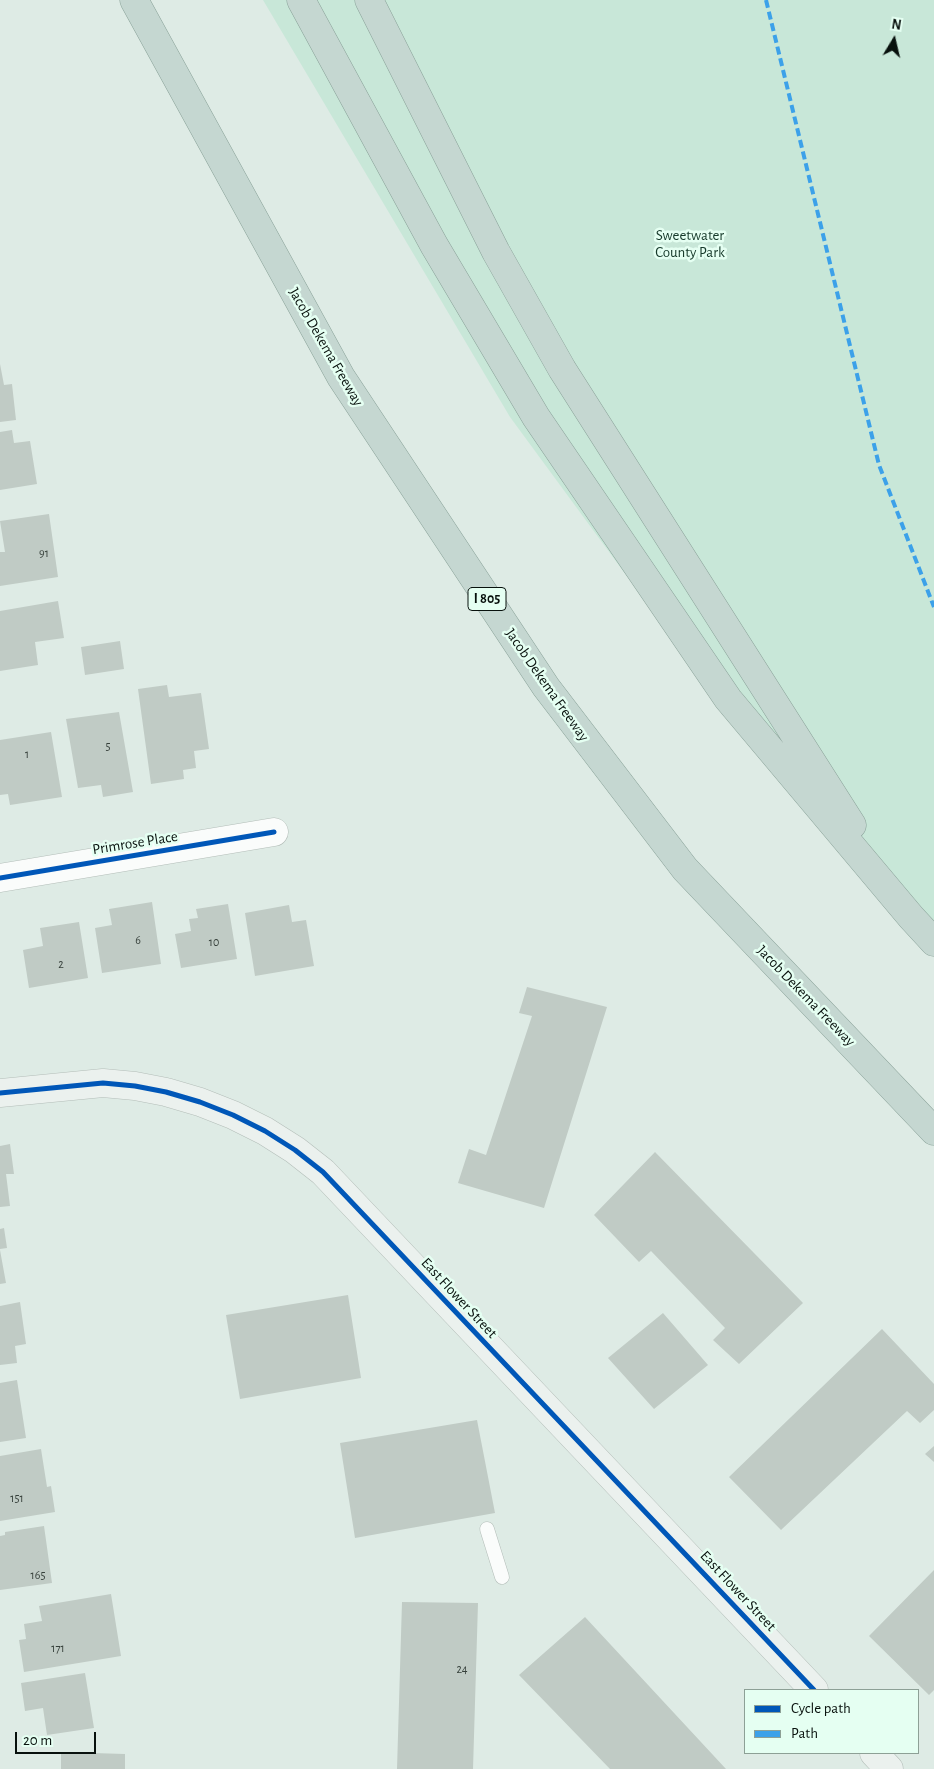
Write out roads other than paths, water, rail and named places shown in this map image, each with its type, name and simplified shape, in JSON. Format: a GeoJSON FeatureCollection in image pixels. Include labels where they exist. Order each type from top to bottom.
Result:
{"type":"FeatureCollection","features":[{"type":"Feature","properties":{"kind":"highway","name":"Jacob Dekema Freeway"},"geometry":{"type":"LineString","coordinates":[[134,0],[340,377],[546,687],[684,869],[934,1132]]}},
{"type":"Feature","properties":{"kind":"highway"},"geometry":{"type":"LineString","coordinates":[[301,0],[434,245],[536,417],[728,699],[934,942]]}},
{"type":"Feature","properties":{"kind":"highway"},"geometry":{"type":"LineString","coordinates":[[369,0],[496,252],[562,369],[911,917]]}},
{"type":"Feature","properties":{"kind":"street","name":"Primrose Place"},"geometry":{"type":"LineString","coordinates":[[0,878],[274,832]]}},
{"type":"Feature","properties":{"kind":"street","name":"East Flower Street"},"geometry":{"type":"LineString","coordinates":[[0,1093],[103,1083],[135,1086],[166,1092],[200,1102],[233,1115],[265,1131],[295,1150],[323,1172],[813,1689]]}},
{"type":"Feature","properties":{"kind":"street"},"geometry":{"type":"LineString","coordinates":[[875,1754],[889,1769]]}},
{"type":"Feature","properties":{"kind":"lane"},"geometry":{"type":"LineString","coordinates":[[487,1529],[502,1576]]}},
{"type":"Feature","properties":{"kind":"park label","name":"Sweetwater County Park"},"geometry":{"type":"Point","coordinates":[690,244]}}]}
